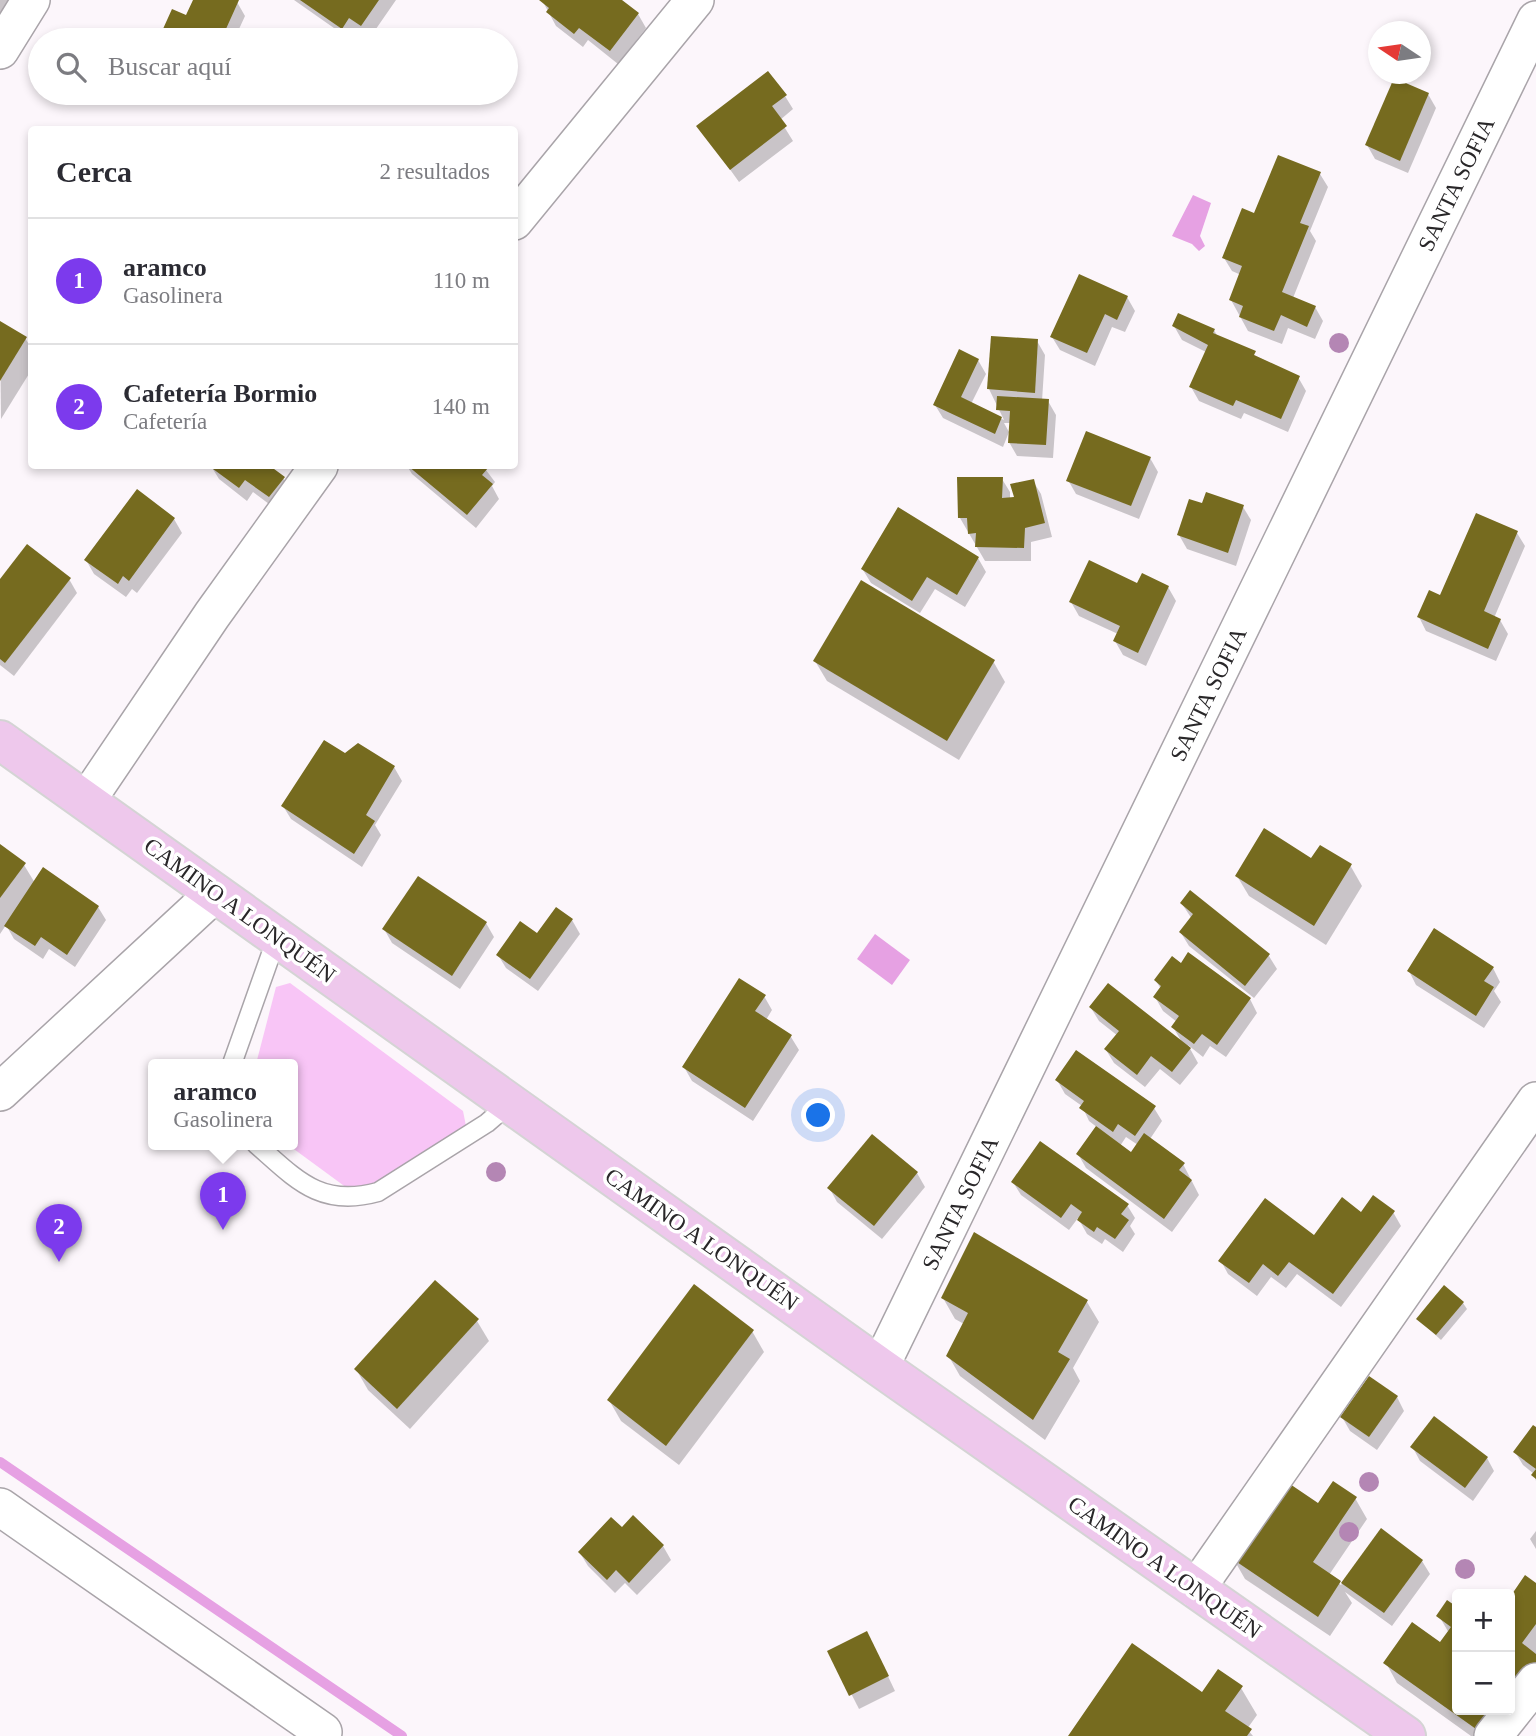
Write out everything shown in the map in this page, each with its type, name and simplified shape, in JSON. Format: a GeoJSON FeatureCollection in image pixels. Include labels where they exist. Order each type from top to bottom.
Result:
{"type":"FeatureCollection","features":[{"type":"Feature","properties":{"kind":"main road","name":"CAMINO A LONQUÉN"},"geometry":{"type":"LineString","coordinates":[[0,740],[880,1367],[1406,1736]]}},
{"type":"Feature","properties":{"kind":"street"},"geometry":{"type":"LineString","coordinates":[[0,50],[31,0]]}},
{"type":"Feature","properties":{"kind":"street"},"geometry":{"type":"LineString","coordinates":[[518,216],[695,0]]}},
{"type":"Feature","properties":{"kind":"street","name":"SANTA SOFIA"},"geometry":{"type":"LineString","coordinates":[[880,1367],[1536,20]]}},
{"type":"Feature","properties":{"kind":"street"},"geometry":{"type":"LineString","coordinates":[[87,800],[212,615],[317,469]]}},
{"type":"Feature","properties":{"kind":"street"},"geometry":{"type":"LineString","coordinates":[[0,1092],[215,893]]}},
{"type":"Feature","properties":{"kind":"street"},"geometry":{"type":"LineString","coordinates":[[1196,1588],[1536,1101]]}},
{"type":"Feature","properties":{"kind":"street"},"geometry":{"type":"LineString","coordinates":[[0,1507],[323,1732]]}},
{"type":"Feature","properties":{"kind":"street"},"geometry":{"type":"LineString","coordinates":[[1493,1736],[1536,1682]]}},
{"type":"Feature","properties":{"kind":"lane"},"geometry":{"type":"LineString","coordinates":[[234,1059],[278,937]]}},
{"type":"Feature","properties":{"kind":"lane"},"geometry":{"type":"LineString","coordinates":[[263,1150],[305,1187],[332,1196],[363,1196],[378,1192],[477,1130],[510,1103]]}},
{"type":"Feature","properties":{"kind":"shaded area"},"geometry":{"type":"Polygon","coordinates":[[[1193,195],[1211,203],[1200,236],[1205,246],[1199,251],[1192,244],[1172,236],[1193,195]]]}},
{"type":"Feature","properties":{"kind":"shaded area"},"geometry":{"type":"Polygon","coordinates":[[[875,934],[910,960],[892,985],[857,959],[875,934]]]}},
{"type":"Feature","properties":{"kind":"shaded area"},"geometry":{"type":"Polygon","coordinates":[[[290,983],[463,1111],[466,1126],[367,1189],[347,1188],[295,1150],[298,1150],[298,1059],[257,1059],[276,987],[290,983]]]}},
{"type":"Feature","properties":{"kind":"building"},"geometry":{"type":"Polygon","coordinates":[[[193,0],[239,0],[226,28],[163,28],[172,9],[186,15],[193,0]]]}},
{"type":"Feature","properties":{"kind":"building"},"geometry":{"type":"Polygon","coordinates":[[[300,0],[379,0],[361,26],[349,18],[341,28],[300,0]]]}},
{"type":"Feature","properties":{"kind":"building"},"geometry":{"type":"Polygon","coordinates":[[[539,0],[622,0],[639,13],[610,51],[579,28],[574,34],[546,12],[549,8],[539,0]]]}},
{"type":"Feature","properties":{"kind":"building"},"geometry":{"type":"Polygon","coordinates":[[[768,71],[787,95],[772,106],[787,126],[730,170],[696,126],[768,71]]]}},
{"type":"Feature","properties":{"kind":"building"},"geometry":{"type":"Polygon","coordinates":[[[1391,84],[1408,84],[1429,93],[1400,161],[1365,145],[1391,84]]]}},
{"type":"Feature","properties":{"kind":"building"},"geometry":{"type":"Polygon","coordinates":[[[1278,155],[1321,172],[1300,223],[1309,226],[1282,292],[1316,306],[1307,327],[1281,315],[1274,331],[1239,317],[1243,306],[1229,300],[1242,266],[1222,258],[1242,208],[1254,213],[1278,155]]]}},
{"type":"Feature","properties":{"kind":"building"},"geometry":{"type":"Polygon","coordinates":[[[1079,274],[1128,296],[1117,320],[1105,314],[1087,353],[1050,337],[1079,274]]]}},
{"type":"Feature","properties":{"kind":"building"},"geometry":{"type":"Polygon","coordinates":[[[1178,313],[1215,329],[1213,333],[1256,351],[1254,355],[1300,376],[1281,419],[1236,400],[1233,406],[1189,387],[1208,345],[1172,326],[1178,313]]]}},
{"type":"Feature","properties":{"kind":"building"},"geometry":{"type":"Polygon","coordinates":[[[0,321],[27,337],[0,381],[0,321]]]}},
{"type":"Feature","properties":{"kind":"building"},"geometry":{"type":"Polygon","coordinates":[[[991,336],[1038,339],[1035,393],[987,389],[991,336]]]}},
{"type":"Feature","properties":{"kind":"building"},"geometry":{"type":"Polygon","coordinates":[[[959,349],[979,359],[961,397],[1002,417],[995,434],[933,405],[959,349]]]}},
{"type":"Feature","properties":{"kind":"building"},"geometry":{"type":"Polygon","coordinates":[[[997,396],[1049,399],[1046,445],[1008,443],[1010,411],[996,410],[997,396]]]}},
{"type":"Feature","properties":{"kind":"building"},"geometry":{"type":"Polygon","coordinates":[[[1086,431],[1151,457],[1131,506],[1066,481],[1086,431]]]}},
{"type":"Feature","properties":{"kind":"building"},"geometry":{"type":"Polygon","coordinates":[[[213,469],[274,469],[285,477],[269,497],[245,480],[239,488],[213,469]]]}},
{"type":"Feature","properties":{"kind":"building"},"geometry":{"type":"Polygon","coordinates":[[[412,469],[487,469],[482,475],[493,484],[467,515],[412,469]]]}},
{"type":"Feature","properties":{"kind":"building"},"geometry":{"type":"Polygon","coordinates":[[[957,477],[1003,477],[1002,498],[1014,497],[1010,484],[1034,479],[1045,523],[1025,528],[1024,548],[975,547],[976,533],[968,534],[967,518],[958,518],[957,477]]]}},
{"type":"Feature","properties":{"kind":"building"},"geometry":{"type":"Polygon","coordinates":[[[137,489],[175,518],[129,581],[123,576],[118,584],[84,560],[137,489]]]}},
{"type":"Feature","properties":{"kind":"building"},"geometry":{"type":"Polygon","coordinates":[[[1206,492],[1244,505],[1228,553],[1177,535],[1189,499],[1202,503],[1206,492]]]}},
{"type":"Feature","properties":{"kind":"building"},"geometry":{"type":"Polygon","coordinates":[[[898,507],[979,557],[957,595],[927,577],[912,601],[861,569],[898,507]]]}},
{"type":"Feature","properties":{"kind":"building"},"geometry":{"type":"Polygon","coordinates":[[[1476,513],[1518,531],[1484,611],[1501,619],[1488,649],[1417,617],[1429,590],[1440,595],[1476,513]]]}},
{"type":"Feature","properties":{"kind":"building"},"geometry":{"type":"Polygon","coordinates":[[[27,544],[71,578],[5,663],[0,659],[0,579],[27,544]]]}},
{"type":"Feature","properties":{"kind":"building"},"geometry":{"type":"Polygon","coordinates":[[[1089,560],[1137,583],[1142,573],[1169,586],[1138,653],[1113,641],[1120,626],[1069,602],[1089,560]]]}},
{"type":"Feature","properties":{"kind":"building"},"geometry":{"type":"Polygon","coordinates":[[[861,580],[995,660],[947,741],[813,661],[861,580]]]}},
{"type":"Feature","properties":{"kind":"building"},"geometry":{"type":"Polygon","coordinates":[[[324,740],[345,753],[358,743],[395,766],[366,815],[375,821],[354,854],[281,806],[324,740]]]}},
{"type":"Feature","properties":{"kind":"building"},"geometry":{"type":"Polygon","coordinates":[[[1264,828],[1311,858],[1320,845],[1352,864],[1314,926],[1235,876],[1264,828]]]}},
{"type":"Feature","properties":{"kind":"building"},"geometry":{"type":"Polygon","coordinates":[[[0,844],[26,863],[0,898],[0,844]]]}},
{"type":"Feature","properties":{"kind":"building"},"geometry":{"type":"Polygon","coordinates":[[[43,867],[99,906],[67,955],[41,937],[35,946],[4,926],[43,867]]]}},
{"type":"Feature","properties":{"kind":"building"},"geometry":{"type":"Polygon","coordinates":[[[418,876],[487,922],[452,976],[382,929],[418,876]]]}},
{"type":"Feature","properties":{"kind":"building"},"geometry":{"type":"Polygon","coordinates":[[[1190,890],[1270,954],[1245,986],[1179,932],[1193,914],[1180,903],[1190,890]]]}},
{"type":"Feature","properties":{"kind":"building"},"geometry":{"type":"Polygon","coordinates":[[[556,907],[573,919],[530,979],[496,955],[520,921],[537,933],[556,907]]]}},
{"type":"Feature","properties":{"kind":"building"},"geometry":{"type":"Polygon","coordinates":[[[1434,928],[1494,967],[1484,981],[1494,987],[1476,1016],[1407,971],[1434,928]]]}},
{"type":"Feature","properties":{"kind":"building"},"geometry":{"type":"Polygon","coordinates":[[[1188,952],[1251,998],[1217,1045],[1202,1034],[1194,1044],[1171,1027],[1179,1016],[1153,997],[1161,986],[1154,980],[1172,956],[1181,963],[1188,952]]]}},
{"type":"Feature","properties":{"kind":"building"},"geometry":{"type":"Polygon","coordinates":[[[739,978],[766,995],[755,1011],[792,1035],[745,1108],[682,1067],[739,978]]]}},
{"type":"Feature","properties":{"kind":"building"},"geometry":{"type":"Polygon","coordinates":[[[1108,983],[1191,1048],[1172,1072],[1151,1056],[1137,1075],[1104,1049],[1119,1031],[1089,1007],[1108,983]]]}},
{"type":"Feature","properties":{"kind":"building"},"geometry":{"type":"Polygon","coordinates":[[[1076,1050],[1156,1106],[1135,1136],[1118,1124],[1113,1132],[1079,1108],[1084,1101],[1055,1080],[1076,1050]]]}},
{"type":"Feature","properties":{"kind":"building"},"geometry":{"type":"Polygon","coordinates":[[[1096,1126],[1131,1152],[1144,1133],[1185,1163],[1179,1170],[1192,1180],[1164,1219],[1076,1154],[1096,1126]]]}},
{"type":"Feature","properties":{"kind":"building"},"geometry":{"type":"Polygon","coordinates":[[[872,1134],[918,1172],[874,1226],[827,1188],[872,1134]]]}},
{"type":"Feature","properties":{"kind":"building"},"geometry":{"type":"Polygon","coordinates":[[[1040,1141],[1129,1204],[1121,1214],[1129,1220],[1115,1239],[1097,1227],[1094,1232],[1077,1220],[1082,1212],[1071,1204],[1061,1218],[1011,1182],[1040,1141]]]}},
{"type":"Feature","properties":{"kind":"building"},"geometry":{"type":"Polygon","coordinates":[[[1373,1195],[1395,1211],[1333,1294],[1289,1262],[1278,1276],[1263,1264],[1249,1283],[1218,1261],[1265,1198],[1314,1235],[1342,1197],[1361,1212],[1373,1195]]]}},
{"type":"Feature","properties":{"kind":"building"},"geometry":{"type":"Polygon","coordinates":[[[974,1232],[1088,1300],[1058,1352],[1070,1359],[1033,1420],[946,1356],[968,1313],[941,1298],[974,1232]]]}},
{"type":"Feature","properties":{"kind":"building"},"geometry":{"type":"Polygon","coordinates":[[[435,1280],[479,1319],[397,1409],[354,1369],[435,1280]]]}},
{"type":"Feature","properties":{"kind":"building"},"geometry":{"type":"Polygon","coordinates":[[[694,1284],[754,1330],[666,1446],[607,1400],[694,1284]]]}},
{"type":"Feature","properties":{"kind":"building"},"geometry":{"type":"Polygon","coordinates":[[[1444,1285],[1464,1302],[1436,1335],[1416,1319],[1444,1285]]]}},
{"type":"Feature","properties":{"kind":"building"},"geometry":{"type":"Polygon","coordinates":[[[1369,1376],[1398,1396],[1369,1437],[1340,1417],[1369,1376]]]}},
{"type":"Feature","properties":{"kind":"building"},"geometry":{"type":"Polygon","coordinates":[[[1434,1416],[1488,1457],[1465,1488],[1410,1447],[1434,1416]]]}},
{"type":"Feature","properties":{"kind":"building"},"geometry":{"type":"Polygon","coordinates":[[[1533,1425],[1536,1427],[1536,1469],[1513,1452],[1533,1425]]]}},
{"type":"Feature","properties":{"kind":"building"},"geometry":{"type":"Polygon","coordinates":[[[1284,1480],[1318,1503],[1333,1481],[1357,1497],[1313,1562],[1341,1581],[1318,1617],[1231,1558],[1284,1480]]]}},
{"type":"Feature","properties":{"kind":"building"},"geometry":{"type":"Polygon","coordinates":[[[633,1515],[664,1545],[629,1583],[616,1570],[607,1580],[578,1552],[611,1517],[622,1527],[633,1515]]]}},
{"type":"Feature","properties":{"kind":"building"},"geometry":{"type":"Polygon","coordinates":[[[1381,1528],[1423,1560],[1384,1613],[1341,1583],[1381,1528]]]}},
{"type":"Feature","properties":{"kind":"building"},"geometry":{"type":"Polygon","coordinates":[[[1525,1575],[1536,1583],[1536,1624],[1522,1643],[1536,1654],[1536,1665],[1515,1694],[1515,1652],[1515,1590],[1525,1575]]]}},
{"type":"Feature","properties":{"kind":"building"},"geometry":{"type":"Polygon","coordinates":[[[1447,1600],[1452,1604],[1452,1712],[1383,1663],[1412,1622],[1440,1642],[1451,1627],[1436,1616],[1447,1600]]]}},
{"type":"Feature","properties":{"kind":"building"},"geometry":{"type":"Polygon","coordinates":[[[867,1631],[889,1676],[849,1696],[827,1651],[867,1631]]]}},
{"type":"Feature","properties":{"kind":"building"},"geometry":{"type":"Polygon","coordinates":[[[1132,1643],[1202,1692],[1218,1669],[1243,1686],[1225,1711],[1252,1729],[1247,1736],[1068,1736],[1132,1643]]]}},
{"type":"Feature","properties":{"kind":"building"},"geometry":{"type":"Polygon","coordinates":[[[1456,1715],[1486,1715],[1476,1729],[1456,1715]]]}},
{"type":"Feature","properties":{"kind":"waterway"},"geometry":{"type":"LineString","coordinates":[[0,1462],[402,1736]]}},
{"type":"Feature","properties":{"kind":"place","name":"aramco"},"geometry":{"type":"Point","coordinates":[223,1230]}},
{"type":"Feature","properties":{"kind":"place","name":"Cafetería Bormio"},"geometry":{"type":"Point","coordinates":[59,1262]}}]}
